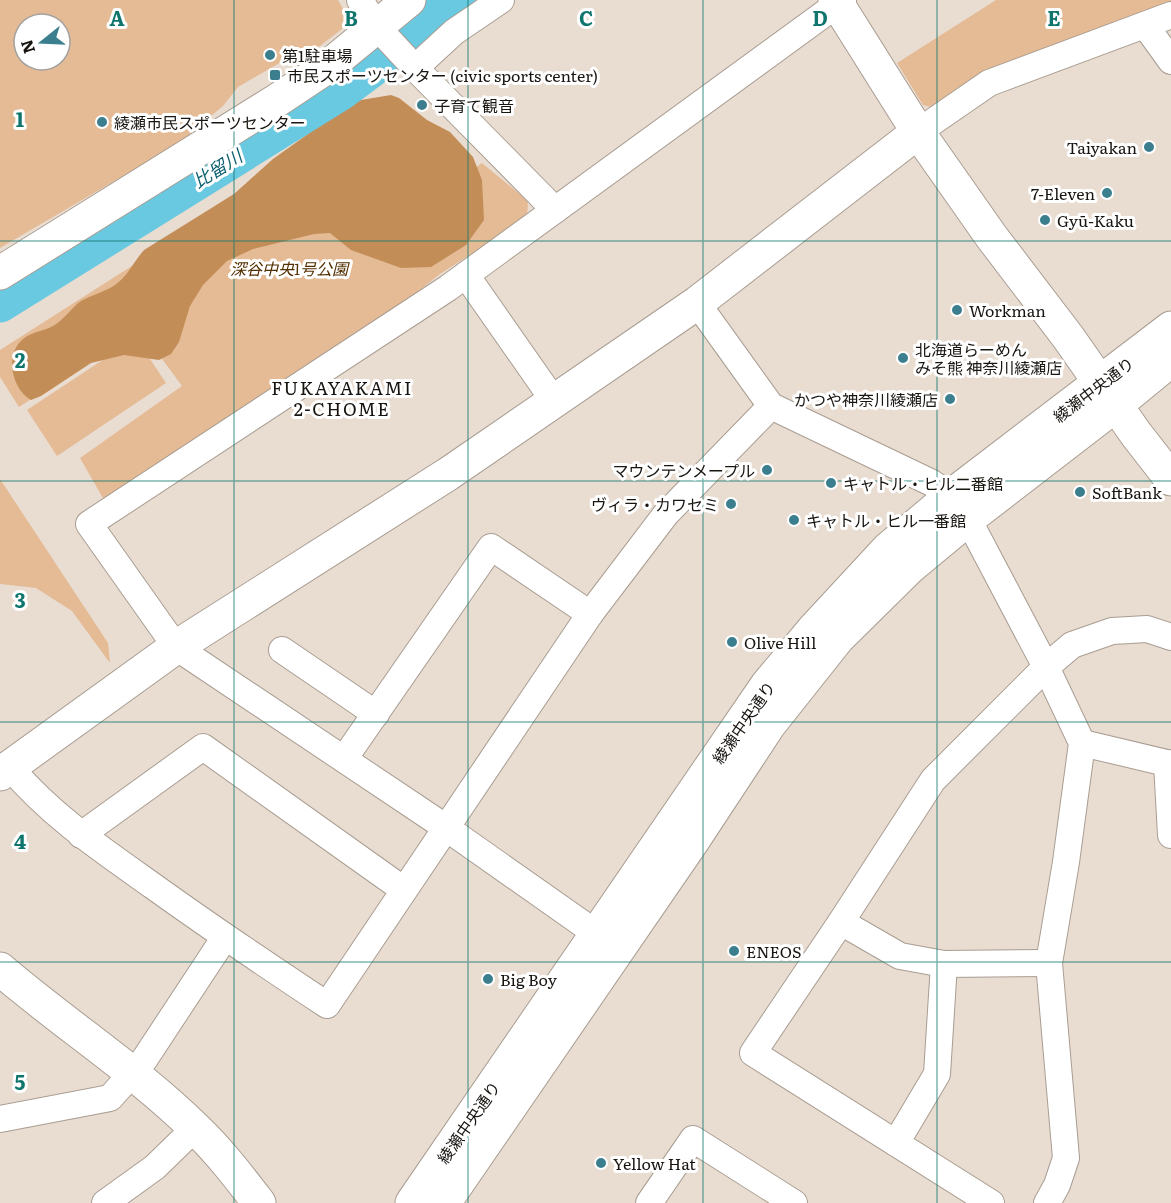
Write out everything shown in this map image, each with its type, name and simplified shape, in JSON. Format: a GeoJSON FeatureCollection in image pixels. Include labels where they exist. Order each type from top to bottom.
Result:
{"type":"FeatureCollection","features":[{"type":"Feature","properties":{"kind":"street"},"geometry":{"type":"LineString","coordinates":[[360,0],[398,49],[555,210]]}},
{"type":"Feature","properties":{"kind":"street"},"geometry":{"type":"LineString","coordinates":[[398,49],[409,0]]}},
{"type":"Feature","properties":{"kind":"street"},"geometry":{"type":"LineString","coordinates":[[0,273],[330,65],[398,49],[454,32],[501,0]]}},
{"type":"Feature","properties":{"kind":"street"},"geometry":{"type":"LineString","coordinates":[[588,966],[441,834],[344,759],[176,647],[89,524],[466,275],[838,1],[918,132],[991,236],[1171,479]]}},
{"type":"Feature","properties":{"kind":"street"},"geometry":{"type":"LineString","coordinates":[[771,406],[666,514],[590,614],[327,1005],[225,937],[81,835],[19,778],[5,771],[176,647],[448,474],[697,303],[918,132],[988,83],[1171,15]]}},
{"type":"Feature","properties":{"kind":"street"},"geometry":{"type":"LineString","coordinates":[[1145,25],[1171,61]]}},
{"type":"Feature","properties":{"kind":"street"},"geometry":{"type":"LineString","coordinates":[[466,275],[554,401]]}},
{"type":"Feature","properties":{"kind":"street"},"geometry":{"type":"LineString","coordinates":[[697,303],[771,406],[932,483],[959,508],[1046,667],[1082,743],[1066,862],[1049,963],[1066,1158],[1057,1185],[1047,1203]]}},
{"type":"Feature","properties":{"kind":"street","name":"綾瀬中央通り"},"geometry":{"type":"LineString","coordinates":[[444,1203],[588,966],[767,685],[813,630],[888,549],[959,508],[1108,394],[1171,328]]}},
{"type":"Feature","properties":{"kind":"street","name":"綾瀬中央通り"},"geometry":{"type":"LineString","coordinates":[[1108,394],[1171,360]]}},
{"type":"Feature","properties":{"kind":"street"},"geometry":{"type":"LineString","coordinates":[[344,759],[491,547],[590,614]]}},
{"type":"Feature","properties":{"kind":"street"},"geometry":{"type":"LineString","coordinates":[[991,1203],[753,1053],[842,922],[933,780],[1046,667],[1072,645],[1112,632],[1147,630],[1171,637]]}},
{"type":"Feature","properties":{"kind":"street"},"geometry":{"type":"LineString","coordinates":[[282,650],[376,714]]}},
{"type":"Feature","properties":{"kind":"street"},"geometry":{"type":"LineString","coordinates":[[1082,743],[1169,763],[1171,836]]}},
{"type":"Feature","properties":{"kind":"street"},"geometry":{"type":"LineString","coordinates":[[81,835],[203,747],[408,885]]}},
{"type":"Feature","properties":{"kind":"street"},"geometry":{"type":"LineString","coordinates":[[842,922],[900,956],[944,964],[1049,963]]}},
{"type":"Feature","properties":{"kind":"street"},"geometry":{"type":"LineString","coordinates":[[0,1119],[110,1098],[133,1074],[225,937]]}},
{"type":"Feature","properties":{"kind":"street"},"geometry":{"type":"LineString","coordinates":[[896,1143],[937,1074],[944,964]]}},
{"type":"Feature","properties":{"kind":"street","name":"綾瀬中央通り"},"geometry":{"type":"LineString","coordinates":[[412,1203],[588,966]]}},
{"type":"Feature","properties":{"kind":"street"},"geometry":{"type":"LineString","coordinates":[[0,969],[133,1074],[195,1128],[230,1165],[259,1203]]}},
{"type":"Feature","properties":{"kind":"street"},"geometry":{"type":"LineString","coordinates":[[105,1203],[155,1167],[195,1128]]}},
{"type":"Feature","properties":{"kind":"street"},"geometry":{"type":"LineString","coordinates":[[649,1203],[693,1139],[788,1201]]}},
{"type":"Feature","properties":{"kind":"green space","name":"綾瀬市民スポーツセンター"},"geometry":{"type":"Polygon","coordinates":[[[0,0],[338,0],[351,22],[320,46],[283,61],[238,87],[223,106],[184,139],[0,248],[0,0]]]}},
{"type":"Feature","properties":{"kind":"green space"},"geometry":{"type":"Polygon","coordinates":[[[996,0],[1171,0],[1171,8],[937,111],[923,105],[897,63],[996,0]]]}},
{"type":"Feature","properties":{"kind":"green space","name":"深谷中央1号公園"},"geometry":{"type":"Polygon","coordinates":[[[292,153],[432,200],[482,163],[528,201],[527,218],[440,274],[402,304],[104,500],[80,458],[182,386],[140,329],[19,407],[0,377],[0,350],[135,264],[292,153]]]}},
{"type":"Feature","properties":{"kind":"green space"},"geometry":{"type":"Polygon","coordinates":[[[136,338],[166,383],[57,456],[27,410],[136,338]]]}},
{"type":"Feature","properties":{"kind":"green space"},"geometry":{"type":"Polygon","coordinates":[[[0,479],[108,643],[110,663],[72,611],[36,588],[0,584],[0,479]]]}},
{"type":"Feature","properties":{"kind":"shaded area"},"geometry":{"type":"Polygon","coordinates":[[[391,95],[399,98],[427,120],[450,132],[473,157],[482,180],[484,220],[466,245],[431,267],[401,268],[351,250],[330,233],[314,234],[253,249],[227,261],[203,285],[190,306],[179,342],[171,354],[159,360],[124,355],[91,363],[41,396],[31,400],[24,395],[15,380],[12,362],[17,346],[23,339],[53,326],[81,301],[115,285],[124,277],[144,250],[234,194],[273,159],[347,106],[361,100],[391,95]]]}},
{"type":"Feature","properties":{"kind":"waterway","name":"比留川"},"geometry":{"type":"LineString","coordinates":[[0,303],[339,92],[413,37],[456,0]]}},
{"type":"Feature","properties":{"kind":"place","name":"第1駐車場"},"geometry":{"type":"Point","coordinates":[270,55]}},
{"type":"Feature","properties":{"kind":"place","name":"市民スポーツセンター (civic sports center)"},"geometry":{"type":"Point","coordinates":[275,75]}},
{"type":"Feature","properties":{"kind":"place","name":"子育て観音"},"geometry":{"type":"Point","coordinates":[422,105]}},
{"type":"Feature","properties":{"kind":"place","name":"綾瀬市民スポーツセンター"},"geometry":{"type":"Point","coordinates":[102,122]}},
{"type":"Feature","properties":{"kind":"place","name":"Taiyakan"},"geometry":{"type":"Point","coordinates":[1149,147]}},
{"type":"Feature","properties":{"kind":"place","name":"7-Eleven"},"geometry":{"type":"Point","coordinates":[1107,193]}},
{"type":"Feature","properties":{"kind":"place","name":"Gyū-Kaku"},"geometry":{"type":"Point","coordinates":[1045,220]}},
{"type":"Feature","properties":{"kind":"place","name":"Workman"},"geometry":{"type":"Point","coordinates":[957,310]}},
{"type":"Feature","properties":{"kind":"place","name":"北海道らーめん みそ熊 神奈川綾瀬店"},"geometry":{"type":"Point","coordinates":[903,358]}},
{"type":"Feature","properties":{"kind":"place","name":"かつや神奈川綾瀬店"},"geometry":{"type":"Point","coordinates":[950,399]}},
{"type":"Feature","properties":{"kind":"place","name":"マウンテンメープル"},"geometry":{"type":"Point","coordinates":[767,470]}},
{"type":"Feature","properties":{"kind":"place","name":"キャトル・ヒル二番館"},"geometry":{"type":"Point","coordinates":[831,483]}},
{"type":"Feature","properties":{"kind":"place","name":"SoftBank"},"geometry":{"type":"Point","coordinates":[1080,492]}},
{"type":"Feature","properties":{"kind":"place","name":"ヴィラ・カワセミ"},"geometry":{"type":"Point","coordinates":[731,504]}},
{"type":"Feature","properties":{"kind":"place","name":"キャトル・ヒル一番館"},"geometry":{"type":"Point","coordinates":[794,520]}},
{"type":"Feature","properties":{"kind":"place","name":"Olive Hill"},"geometry":{"type":"Point","coordinates":[732,642]}},
{"type":"Feature","properties":{"kind":"place","name":"ENEOS"},"geometry":{"type":"Point","coordinates":[734,951]}},
{"type":"Feature","properties":{"kind":"place","name":"Big Boy"},"geometry":{"type":"Point","coordinates":[488,979]}},
{"type":"Feature","properties":{"kind":"place","name":"Yellow Hat"},"geometry":{"type":"Point","coordinates":[601,1163]}},
{"type":"Feature","properties":{"kind":"district","name":"FUKAYAKAMI 2-CHOME"},"geometry":{"type":"Point","coordinates":[342,397]}}]}
